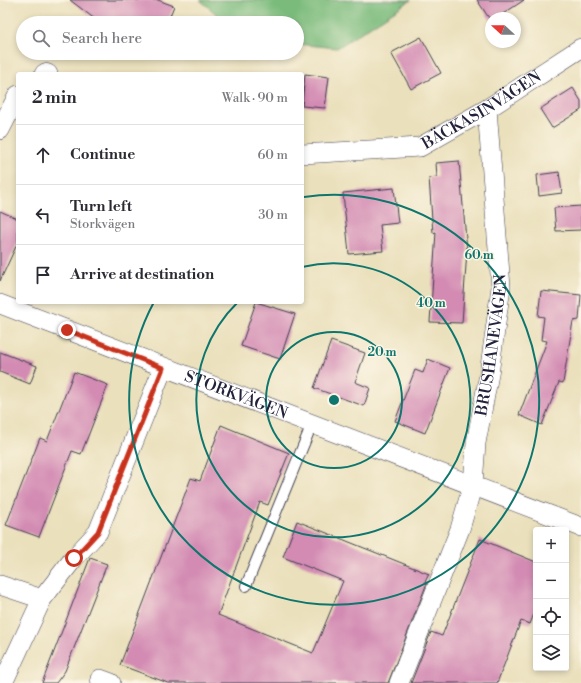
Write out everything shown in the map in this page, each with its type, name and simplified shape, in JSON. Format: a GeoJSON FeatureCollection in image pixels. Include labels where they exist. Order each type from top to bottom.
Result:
{"type":"FeatureCollection","features":[{"type":"Feature","properties":{"kind":"street","name":"BÄCKASINVÄGEN"},"geometry":{"type":"LineString","coordinates":[[304,154],[420,147],[487,109],[581,48]]}},
{"type":"Feature","properties":{"kind":"street"},"geometry":{"type":"LineString","coordinates":[[0,130],[16,99]]}},
{"type":"Feature","properties":{"kind":"street","name":"BRUSHANEVÄGEN"},"geometry":{"type":"LineString","coordinates":[[473,484],[476,443],[490,374],[501,287],[487,109]]}},
{"type":"Feature","properties":{"kind":"street","name":"STORKVÄGEN"},"geometry":{"type":"LineString","coordinates":[[0,304],[163,368],[473,484],[581,527]]}},
{"type":"Feature","properties":{"kind":"street"},"geometry":{"type":"LineString","coordinates":[[3,683],[42,599],[74,558],[98,532],[163,368]]}},
{"type":"Feature","properties":{"kind":"street"},"geometry":{"type":"LineString","coordinates":[[399,683],[460,529],[473,484]]}},
{"type":"Feature","properties":{"kind":"street"},"geometry":{"type":"LineString","coordinates":[[0,585],[42,599]]}},
{"type":"Feature","properties":{"kind":"lane"},"geometry":{"type":"LineString","coordinates":[[246,586],[312,424]]}},
{"type":"Feature","properties":{"kind":"green space"},"geometry":{"type":"Polygon","coordinates":[[[200,0],[411,0],[337,48],[304,45],[304,16],[219,16],[200,0]]]}},
{"type":"Feature","properties":{"kind":"building"},"geometry":{"type":"Polygon","coordinates":[[[70,0],[158,0],[174,6],[170,16],[91,16],[70,0]]]}},
{"type":"Feature","properties":{"kind":"building"},"geometry":{"type":"Polygon","coordinates":[[[477,0],[524,0],[506,12],[485,12],[477,0]]]}},
{"type":"Feature","properties":{"kind":"building"},"geometry":{"type":"Polygon","coordinates":[[[421,37],[441,73],[411,89],[391,53],[421,37]]]}},
{"type":"Feature","properties":{"kind":"building"},"geometry":{"type":"Polygon","coordinates":[[[305,74],[329,77],[325,108],[304,106],[305,74]]]}},
{"type":"Feature","properties":{"kind":"building"},"geometry":{"type":"Polygon","coordinates":[[[573,88],[581,101],[581,110],[552,128],[540,109],[573,88]]]}},
{"type":"Feature","properties":{"kind":"building"},"geometry":{"type":"Polygon","coordinates":[[[459,161],[467,250],[462,323],[430,322],[436,232],[433,233],[429,178],[437,177],[436,163],[459,161]]]}},
{"type":"Feature","properties":{"kind":"building"},"geometry":{"type":"Polygon","coordinates":[[[559,172],[562,193],[539,196],[537,175],[559,172]]]}},
{"type":"Feature","properties":{"kind":"building"},"geometry":{"type":"Polygon","coordinates":[[[394,188],[398,223],[380,225],[383,251],[349,254],[343,193],[394,188]]]}},
{"type":"Feature","properties":{"kind":"building"},"geometry":{"type":"Polygon","coordinates":[[[581,206],[581,230],[556,231],[554,208],[581,206]]]}},
{"type":"Feature","properties":{"kind":"building"},"geometry":{"type":"Polygon","coordinates":[[[0,211],[16,218],[16,246],[0,281],[0,211]]]}},
{"type":"Feature","properties":{"kind":"building"},"geometry":{"type":"Polygon","coordinates":[[[541,291],[581,295],[579,320],[573,321],[563,383],[559,382],[542,425],[519,415],[547,341],[541,340],[544,317],[538,316],[541,291]]]}},
{"type":"Feature","properties":{"kind":"building"},"geometry":{"type":"Polygon","coordinates":[[[255,304],[262,304],[295,314],[280,359],[241,346],[255,304]]]}},
{"type":"Feature","properties":{"kind":"building"},"geometry":{"type":"Polygon","coordinates":[[[331,341],[365,353],[355,382],[370,388],[364,406],[314,388],[331,341]]]}},
{"type":"Feature","properties":{"kind":"building"},"geometry":{"type":"Polygon","coordinates":[[[0,352],[37,366],[30,384],[0,372],[0,352]]]}},
{"type":"Feature","properties":{"kind":"building"},"geometry":{"type":"Polygon","coordinates":[[[428,359],[450,368],[425,433],[395,421],[415,370],[423,373],[428,359]]]}},
{"type":"Feature","properties":{"kind":"building"},"geometry":{"type":"Polygon","coordinates":[[[74,372],[108,385],[81,454],[72,451],[39,537],[6,525],[40,438],[47,441],[74,372]]]}},
{"type":"Feature","properties":{"kind":"building"},"geometry":{"type":"Polygon","coordinates":[[[221,425],[289,453],[268,505],[260,502],[218,615],[313,653],[343,581],[283,557],[297,521],[429,574],[425,582],[427,583],[388,683],[168,683],[120,665],[191,478],[200,481],[221,425]]]}},
{"type":"Feature","properties":{"kind":"building"},"geometry":{"type":"Polygon","coordinates":[[[480,539],[533,561],[533,616],[530,624],[521,621],[497,683],[411,683],[431,632],[442,636],[480,539]]]}},
{"type":"Feature","properties":{"kind":"building"},"geometry":{"type":"Polygon","coordinates":[[[90,558],[107,564],[65,671],[56,683],[42,683],[90,558]]]}},
{"type":"Feature","properties":{"kind":"route"},"geometry":{"type":"LineString","coordinates":[[67,330],[163,368],[98,532],[74,558]]}}]}
